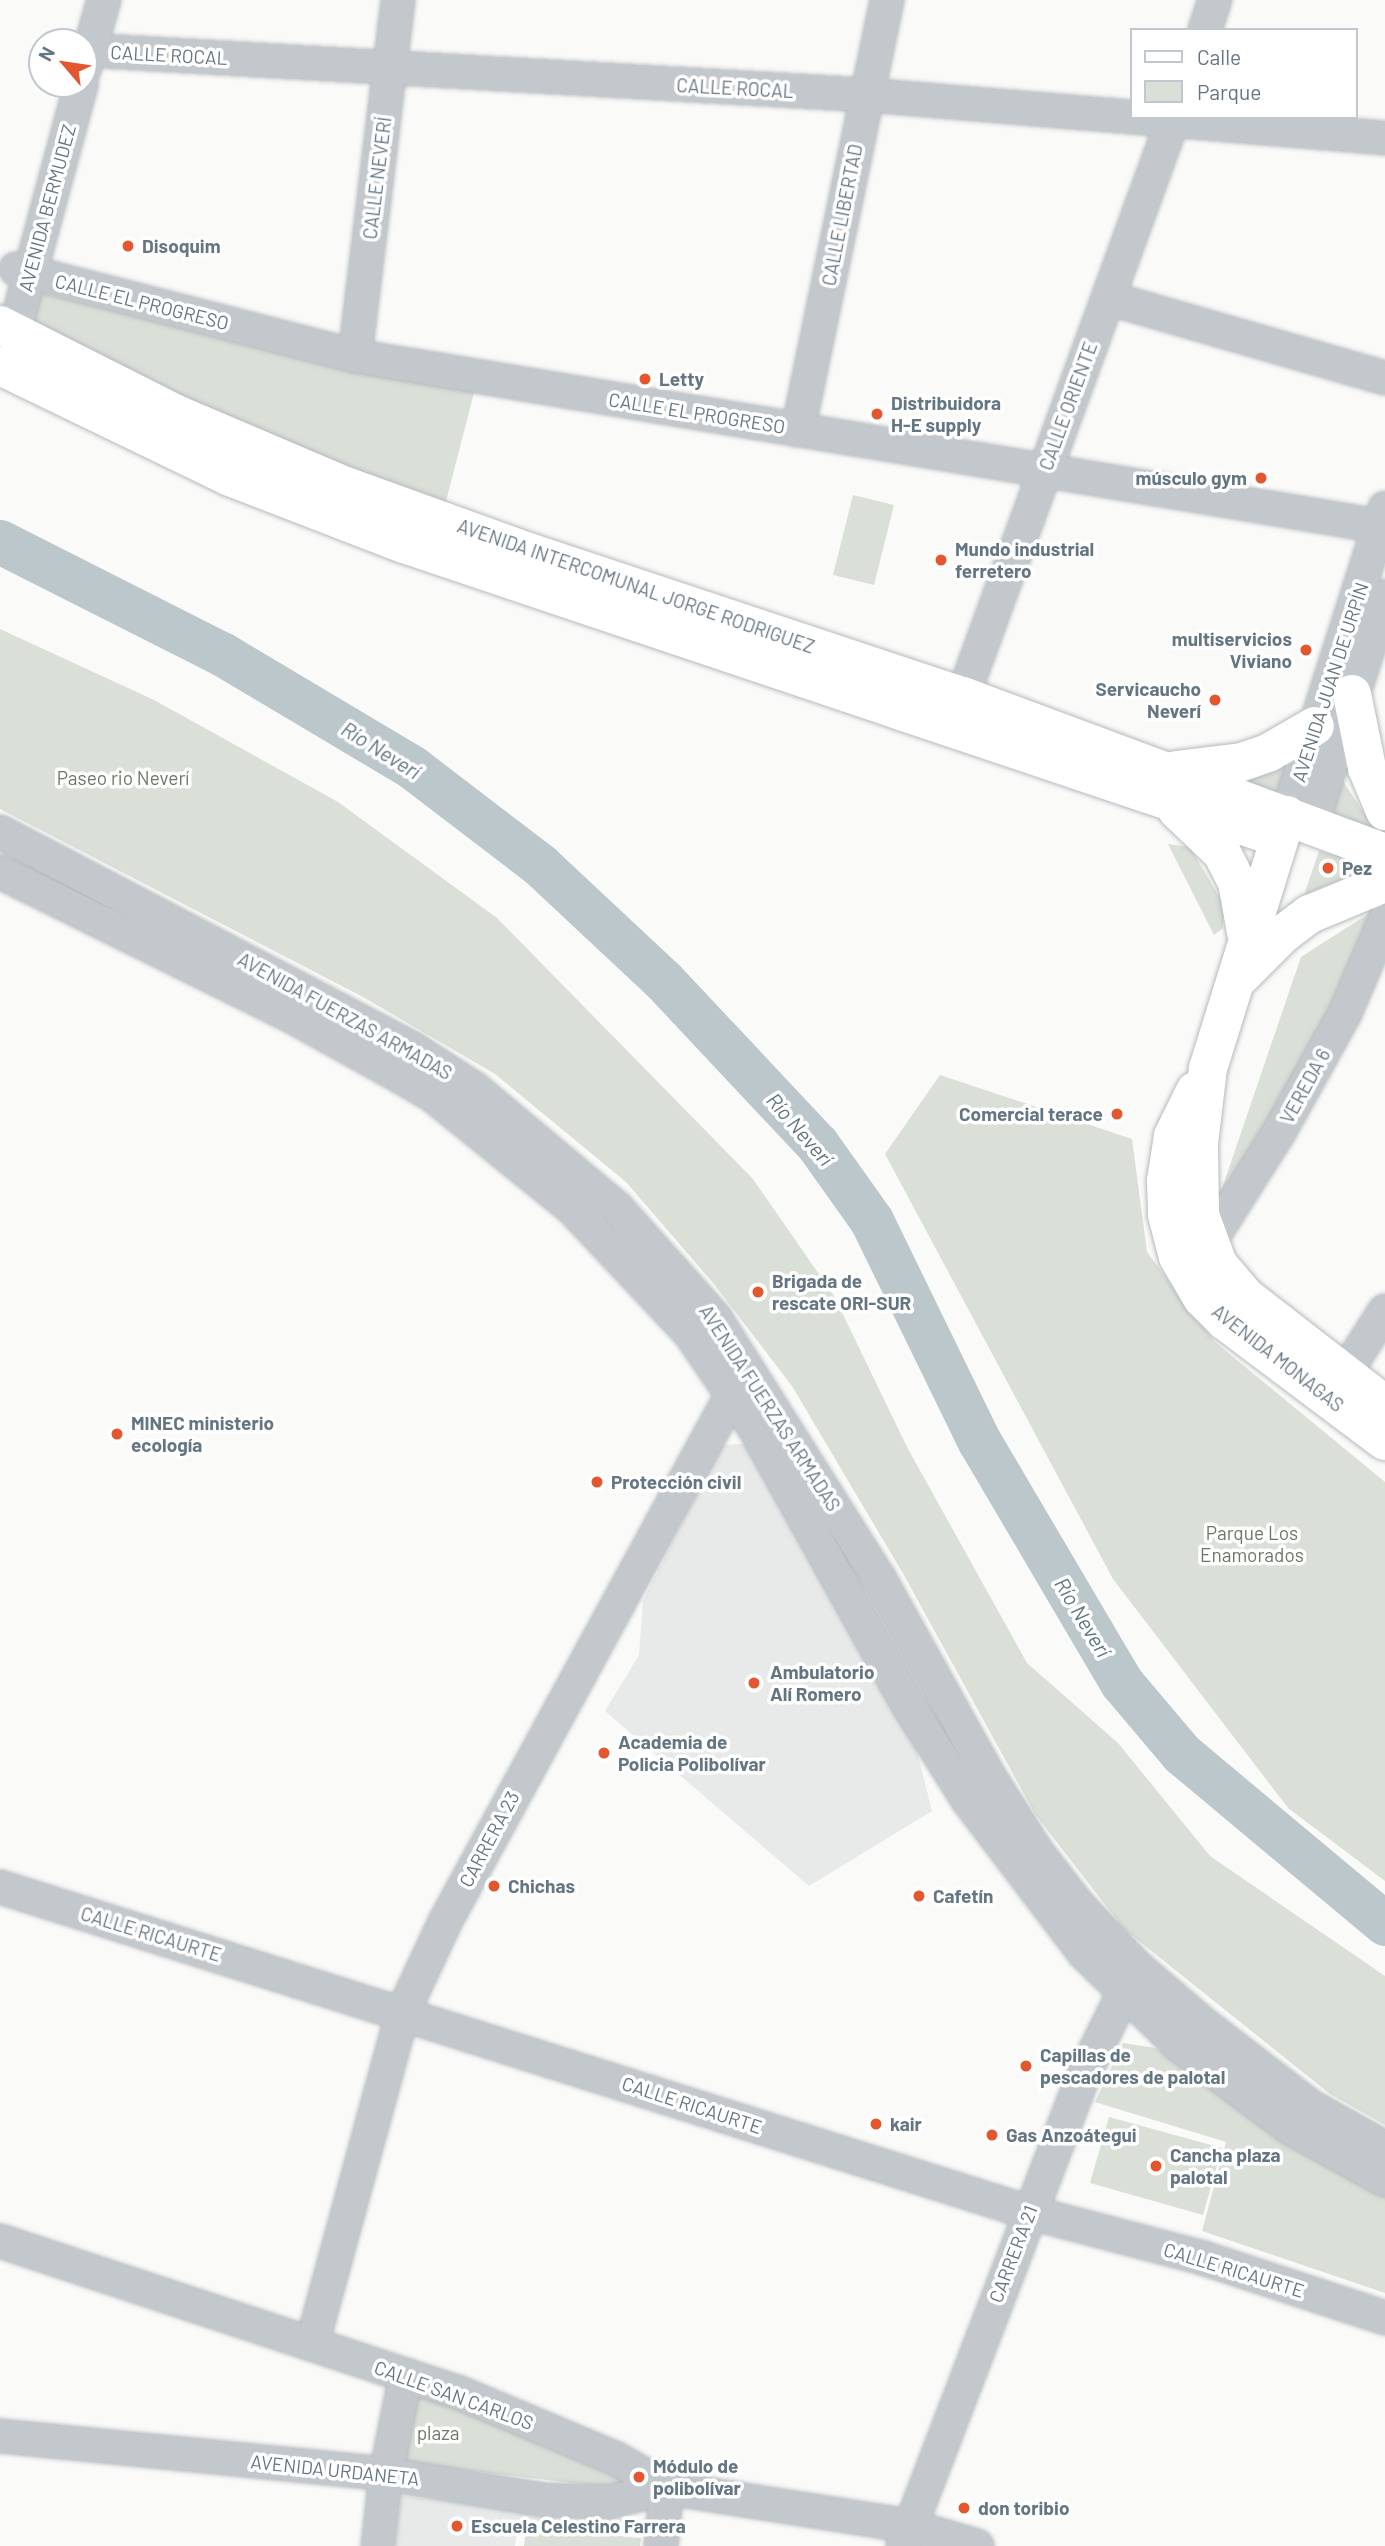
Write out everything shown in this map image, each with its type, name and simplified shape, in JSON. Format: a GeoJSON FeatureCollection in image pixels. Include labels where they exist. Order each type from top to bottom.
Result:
{"type":"FeatureCollection","features":[{"type":"Feature","properties":{"kind":"main road","name":"AVENIDA INTERCOMUNAL JORGE RODRIGUEZ"},"geometry":{"type":"LineString","coordinates":[[4,337],[338,483],[529,552],[962,696],[1154,782]]}},
{"type":"Feature","properties":{"kind":"main road","name":"AVENIDA INTERCOMUNAL JORGE RODRIGUEZ"},"geometry":{"type":"LineString","coordinates":[[4,337],[170,450],[323,514],[514,583],[1385,853]]}},
{"type":"Feature","properties":{"kind":"main road"},"geometry":{"type":"LineString","coordinates":[[1352,694],[1367,768],[1385,811]]}},
{"type":"Feature","properties":{"kind":"main road"},"geometry":{"type":"LineString","coordinates":[[1246,946],[1245,914],[1223,853],[1202,828],[1176,809],[1154,782],[1242,762],[1292,741],[1315,726]]}},
{"type":"Feature","properties":{"kind":"main road","name":"AVENIDA MONAGAS"},"geometry":{"type":"LineString","coordinates":[[1292,826],[1246,946],[1209,1068],[1199,1144],[1200,1215],[1218,1264],[1247,1297],[1385,1405]]}},
{"type":"Feature","properties":{"kind":"main road"},"geometry":{"type":"LineString","coordinates":[[1236,982],[1258,956],[1310,914],[1385,883]]}},
{"type":"Feature","properties":{"kind":"main road","name":"AVENIDA MONAGAS"},"geometry":{"type":"LineString","coordinates":[[1209,1068],[1173,1136],[1166,1181],[1167,1215],[1178,1257],[1202,1298],[1225,1321],[1385,1441]]}},
{"type":"Feature","properties":{"kind":"street"},"geometry":{"type":"LineString","coordinates":[[86,28],[89,0]]}},
{"type":"Feature","properties":{"kind":"street"},"geometry":{"type":"LineString","coordinates":[[93,28],[104,0]]}},
{"type":"Feature","properties":{"kind":"street","name":"CALLE NEVERÍ"},"geometry":{"type":"LineString","coordinates":[[355,356],[398,0]]}},
{"type":"Feature","properties":{"kind":"street","name":"CALLE LIBERTAD"},"geometry":{"type":"LineString","coordinates":[[798,430],[887,0]]}},
{"type":"Feature","properties":{"kind":"street"},"geometry":{"type":"LineString","coordinates":[[1206,28],[1215,0]]}},
{"type":"Feature","properties":{"kind":"street","name":"CALLE ROCAL"},"geometry":{"type":"LineString","coordinates":[[98,54],[390,67],[866,95],[1130,116]]}},
{"type":"Feature","properties":{"kind":"street","name":"AVENIDA BERMUDEZ"},"geometry":{"type":"LineString","coordinates":[[23,271],[63,98]]}},
{"type":"Feature","properties":{"kind":"street","name":"AVENIDA BERMUDEZ"},"geometry":{"type":"LineString","coordinates":[[4,337],[76,98]]}},
{"type":"Feature","properties":{"kind":"street","name":"CALLE ROCAL"},"geometry":{"type":"LineString","coordinates":[[1173,120],[1385,138]]}},
{"type":"Feature","properties":{"kind":"street","name":"CALLE ORIENTE"},"geometry":{"type":"LineString","coordinates":[[962,696],[1173,120]]}},
{"type":"Feature","properties":{"kind":"street","name":"CALLE EL PROGRESO"},"geometry":{"type":"LineString","coordinates":[[23,271],[355,356],[1043,474],[1383,521]]}},
{"type":"Feature","properties":{"kind":"street"},"geometry":{"type":"LineString","coordinates":[[1108,298],[1385,378]]}},
{"type":"Feature","properties":{"kind":"street","name":"AVENIDA JUAN DE URPÍN"},"geometry":{"type":"LineString","coordinates":[[1292,826],[1315,726],[1383,521]]}},
{"type":"Feature","properties":{"kind":"street","name":"AVENIDA JUAN DE URPÍN"},"geometry":{"type":"LineString","coordinates":[[1292,826],[1352,694],[1385,596]]}},
{"type":"Feature","properties":{"kind":"street","name":"AVENIDA FUERZAS ARMADAS"},"geometry":{"type":"LineString","coordinates":[[0,832],[413,1049],[475,1089],[617,1208],[715,1318],[739,1380],[910,1708],[975,1810],[1045,1907],[1130,1981],[1310,2106],[1385,2148]]}},
{"type":"Feature","properties":{"kind":"street","name":"AVENIDA FUERZAS ARMADAS"},"geometry":{"type":"LineString","coordinates":[[0,872],[297,1019],[435,1097],[572,1208],[690,1333],[739,1380]]}},
{"type":"Feature","properties":{"kind":"street","name":"VEREDA 6"},"geometry":{"type":"LineString","coordinates":[[1209,1243],[1278,1134],[1345,1013],[1385,920]]}},
{"type":"Feature","properties":{"kind":"street"},"geometry":{"type":"LineString","coordinates":[[1344,1375],[1385,1311]]}},
{"type":"Feature","properties":{"kind":"street","name":"CARRERA 23"},"geometry":{"type":"LineString","coordinates":[[312,2344],[402,2014],[445,1922],[739,1380]]}},
{"type":"Feature","properties":{"kind":"street","name":"CALLE RICAURTE"},"geometry":{"type":"LineString","coordinates":[[0,1887],[1028,2212],[1203,2258],[1385,2318]]}},
{"type":"Feature","properties":{"kind":"street","name":"AVENIDA FUERZAS ARMADAS"},"geometry":{"type":"LineString","coordinates":[[1130,1981],[1179,2045],[1289,2127],[1385,2180]]}},
{"type":"Feature","properties":{"kind":"street","name":"CARRERA 21"},"geometry":{"type":"LineString","coordinates":[[907,2536],[1028,2212],[1130,1981]]}},
{"type":"Feature","properties":{"kind":"street","name":"CALLE SAN CARLOS"},"geometry":{"type":"LineString","coordinates":[[0,2241],[406,2375],[617,2459],[667,2488],[907,2536]]}},
{"type":"Feature","properties":{"kind":"street"},"geometry":{"type":"LineString","coordinates":[[378,2546],[386,2474],[406,2375]]}},
{"type":"Feature","properties":{"kind":"street","name":"AVENIDA URDANETA"},"geometry":{"type":"LineString","coordinates":[[0,2436],[386,2474],[545,2500],[610,2502],[667,2488]]}},
{"type":"Feature","properties":{"kind":"street"},"geometry":{"type":"LineString","coordinates":[[661,2546],[667,2488]]}},
{"type":"Feature","properties":{"kind":"street"},"geometry":{"type":"LineString","coordinates":[[907,2536],[977,2546]]}},
{"type":"Feature","properties":{"kind":"shaded area","name":"Ambulatorio Alí Romero"},"geometry":{"type":"Polygon","coordinates":[[[754,1443],[911,1727],[932,1811],[809,1886],[605,1711],[639,1655],[643,1600],[722,1445],[754,1443]]]}},
{"type":"Feature","properties":{"kind":"shaded area","name":"Escuela Celestino Farrera"},"geometry":{"type":"Polygon","coordinates":[[[401,2496],[644,2520],[645,2531],[518,2520],[515,2546],[396,2546],[401,2496]]]}},
{"type":"Feature","properties":{"kind":"green space"},"geometry":{"type":"Polygon","coordinates":[[[37,292],[350,367],[475,389],[445,505],[334,467],[28,325],[37,292]]]}},
{"type":"Feature","properties":{"kind":"green space"},"geometry":{"type":"Polygon","coordinates":[[[853,495],[894,505],[874,585],[833,575],[853,495]]]}},
{"type":"Feature","properties":{"kind":"green space","name":"Paseo rio Neverí"},"geometry":{"type":"Polygon","coordinates":[[[0,629],[154,700],[338,802],[497,918],[753,1179],[834,1296],[908,1449],[1027,1663],[1118,1743],[1210,1856],[1385,1976],[1385,2125],[1330,2094],[1124,1929],[1035,1814],[905,1577],[792,1386],[714,1284],[626,1182],[495,1074],[363,997],[0,809],[0,629]]]}},
{"type":"Feature","properties":{"kind":"green space"},"geometry":{"type":"Polygon","coordinates":[[[1289,761],[1278,798],[1237,783],[1289,761]]]}},
{"type":"Feature","properties":{"kind":"green space"},"geometry":{"type":"Polygon","coordinates":[[[1341,778],[1379,836],[1329,815],[1341,778]]]}},
{"type":"Feature","properties":{"kind":"green space"},"geometry":{"type":"Polygon","coordinates":[[[1168,844],[1190,847],[1224,905],[1223,928],[1214,935],[1168,844]]]}},
{"type":"Feature","properties":{"kind":"green space"},"geometry":{"type":"Polygon","coordinates":[[[1319,851],[1379,865],[1304,895],[1319,851]]]}},
{"type":"Feature","properties":{"kind":"green space"},"geometry":{"type":"Polygon","coordinates":[[[1379,907],[1334,1012],[1216,1206],[1301,957],[1379,907]]]}},
{"type":"Feature","properties":{"kind":"green space","name":"Parque Los Enamorados"},"geometry":{"type":"Polygon","coordinates":[[[940,1075],[1132,1139],[1147,1252],[1215,1342],[1385,1482],[1385,1881],[1288,1808],[1113,1579],[885,1154],[940,1075]]]}},
{"type":"Feature","properties":{"kind":"green space"},"geometry":{"type":"Polygon","coordinates":[[[1123,2043],[1156,2048],[1264,2124],[1385,2194],[1385,2293],[1202,2231],[1226,2142],[1095,2102],[1123,2043]]]}},
{"type":"Feature","properties":{"kind":"green space","name":"Cancha plaza palotal"},"geometry":{"type":"Polygon","coordinates":[[[1109,2117],[1222,2148],[1203,2215],[1090,2183],[1109,2117]]]}},
{"type":"Feature","properties":{"kind":"green space","name":"plaza"},"geometry":{"type":"Polygon","coordinates":[[[411,2389],[661,2462],[656,2493],[396,2462],[411,2389]]]}},
{"type":"Feature","properties":{"kind":"green space"},"geometry":{"type":"Polygon","coordinates":[[[526,2528],[641,2538],[640,2546],[524,2546],[526,2528]]]}},
{"type":"Feature","properties":{"kind":"waterway","name":"Río Neverí"},"geometry":{"type":"LineString","coordinates":[[0,542],[222,654],[413,768],[541,866],[664,981],[818,1145],[872,1221],[980,1442],[1122,1683],[1182,1754],[1385,1924]]}},
{"type":"Feature","properties":{"kind":"place","name":"Disoquim"},"geometry":{"type":"Point","coordinates":[128,246]}},
{"type":"Feature","properties":{"kind":"place","name":"Letty"},"geometry":{"type":"Point","coordinates":[645,379]}},
{"type":"Feature","properties":{"kind":"place","name":"Distribuidora H-E supply"},"geometry":{"type":"Point","coordinates":[877,414]}},
{"type":"Feature","properties":{"kind":"place","name":"músculo gym"},"geometry":{"type":"Point","coordinates":[1261,478]}},
{"type":"Feature","properties":{"kind":"place","name":"Mundo industrial ferretero"},"geometry":{"type":"Point","coordinates":[941,560]}},
{"type":"Feature","properties":{"kind":"place","name":"multiservicios Viviano"},"geometry":{"type":"Point","coordinates":[1306,650]}},
{"type":"Feature","properties":{"kind":"place","name":"Servicaucho Neverí"},"geometry":{"type":"Point","coordinates":[1215,700]}},
{"type":"Feature","properties":{"kind":"place","name":"Pez"},"geometry":{"type":"Point","coordinates":[1328,868]}},
{"type":"Feature","properties":{"kind":"place","name":"Comercial terace"},"geometry":{"type":"Point","coordinates":[1117,1114]}},
{"type":"Feature","properties":{"kind":"place","name":"Brigada de rescate ORI-SUR"},"geometry":{"type":"Point","coordinates":[758,1292]}},
{"type":"Feature","properties":{"kind":"place","name":"MINEC ministerio ecología"},"geometry":{"type":"Point","coordinates":[117,1434]}},
{"type":"Feature","properties":{"kind":"place","name":"Protección civil"},"geometry":{"type":"Point","coordinates":[597,1482]}},
{"type":"Feature","properties":{"kind":"place","name":"Ambulatorio Alí Romero"},"geometry":{"type":"Point","coordinates":[754,1683]}},
{"type":"Feature","properties":{"kind":"place","name":"Academia de Policia Polibolívar"},"geometry":{"type":"Point","coordinates":[604,1753]}},
{"type":"Feature","properties":{"kind":"place","name":"Chichas"},"geometry":{"type":"Point","coordinates":[494,1886]}},
{"type":"Feature","properties":{"kind":"place","name":"Cafetín"},"geometry":{"type":"Point","coordinates":[919,1896]}},
{"type":"Feature","properties":{"kind":"place","name":"Capillas de pescadores de palotal"},"geometry":{"type":"Point","coordinates":[1026,2066]}},
{"type":"Feature","properties":{"kind":"place","name":"kair"},"geometry":{"type":"Point","coordinates":[876,2124]}},
{"type":"Feature","properties":{"kind":"place","name":"Gas Anzoátegui"},"geometry":{"type":"Point","coordinates":[992,2135]}},
{"type":"Feature","properties":{"kind":"place","name":"Cancha plaza palotal"},"geometry":{"type":"Point","coordinates":[1156,2166]}},
{"type":"Feature","properties":{"kind":"place","name":"Módulo de polibolívar"},"geometry":{"type":"Point","coordinates":[639,2477]}},
{"type":"Feature","properties":{"kind":"place","name":"don toribio"},"geometry":{"type":"Point","coordinates":[964,2508]}},
{"type":"Feature","properties":{"kind":"place","name":"Escuela Celestino Farrera"},"geometry":{"type":"Point","coordinates":[457,2526]}}]}
